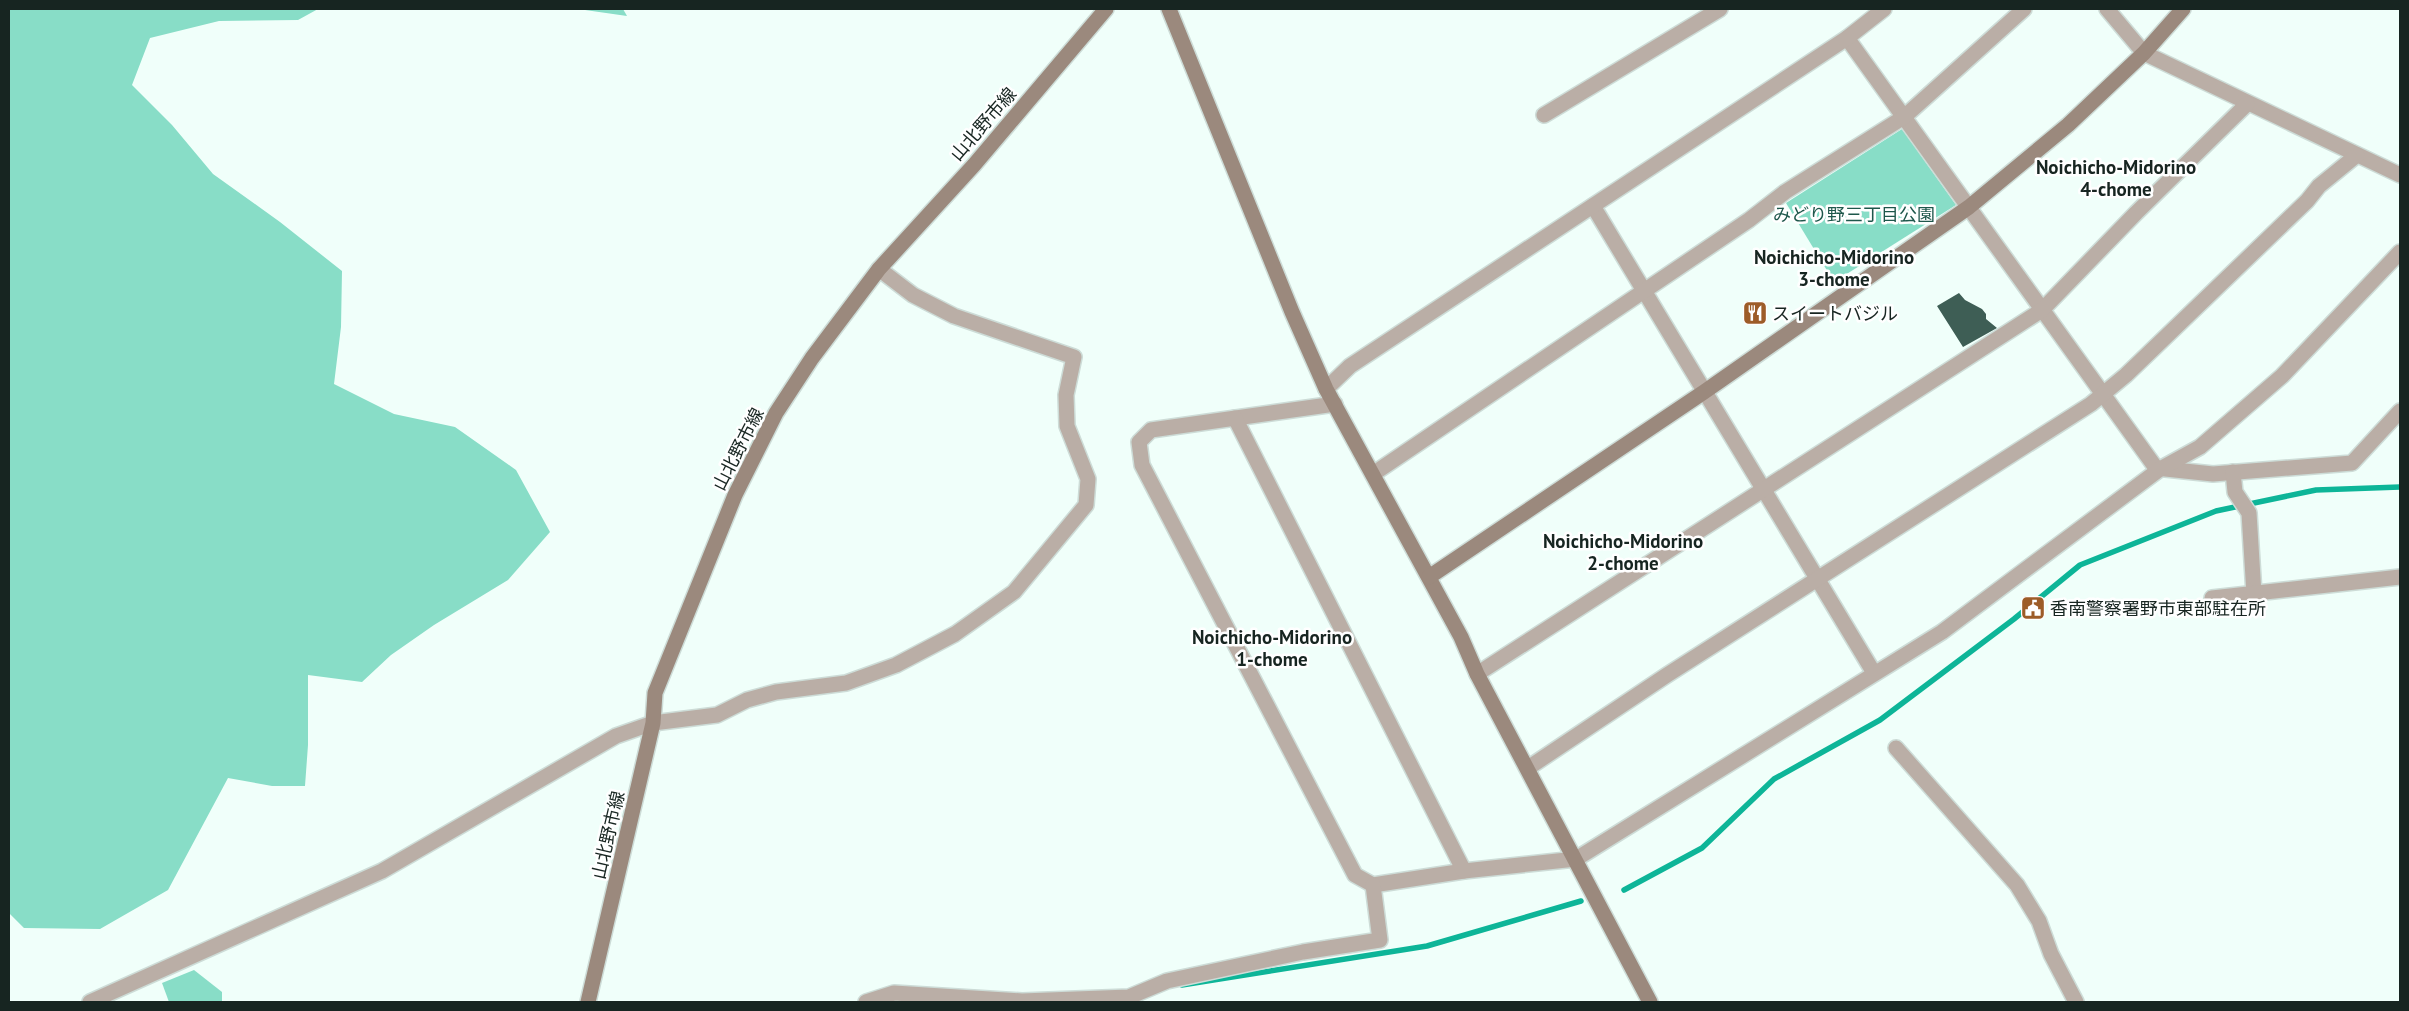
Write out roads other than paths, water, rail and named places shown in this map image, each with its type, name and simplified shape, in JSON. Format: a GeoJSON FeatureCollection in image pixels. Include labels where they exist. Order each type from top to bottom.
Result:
{"type":"FeatureCollection","features":[{"type":"Feature","properties":{"kind":"street","name":"山北野市線"},"geometry":{"type":"LineString","coordinates":[[588,1002],[653,723],[655,693],[735,495],[776,414],[812,358],[879,269],[974,165],[1106,9]]}},
{"type":"Feature","properties":{"kind":"street"},"geometry":{"type":"LineString","coordinates":[[1169,9],[1292,312],[1326,389],[1461,637],[1477,674],[1650,1002]]}},
{"type":"Feature","properties":{"kind":"street"},"geometry":{"type":"LineString","coordinates":[[1544,115],[1720,9]]}},
{"type":"Feature","properties":{"kind":"street"},"geometry":{"type":"LineString","coordinates":[[1326,389],[1350,366],[1847,38],[1884,9]]}},
{"type":"Feature","properties":{"kind":"street"},"geometry":{"type":"LineString","coordinates":[[1373,474],[1749,220],[1784,192],[1904,116],[2024,9]]}},
{"type":"Feature","properties":{"kind":"street"},"geometry":{"type":"LineString","coordinates":[[2107,9],[2144,53],[2247,104],[2400,175]]}},
{"type":"Feature","properties":{"kind":"street"},"geometry":{"type":"LineString","coordinates":[[1429,577],[1704,392],[1969,207],[2068,124],[2144,53],[2183,9]]}},
{"type":"Feature","properties":{"kind":"street"},"geometry":{"type":"LineString","coordinates":[[1847,38],[2156,468],[2213,474],[2352,463],[2400,411]]}},
{"type":"Feature","properties":{"kind":"street"},"geometry":{"type":"LineString","coordinates":[[1477,674],[1764,491],[2042,310],[2136,213],[2247,104]]}},
{"type":"Feature","properties":{"kind":"street"},"geometry":{"type":"LineString","coordinates":[[1528,768],[1667,675],[2091,404],[2126,375],[2308,201],[2319,186],[2357,155]]}},
{"type":"Feature","properties":{"kind":"street"},"geometry":{"type":"LineString","coordinates":[[1593,206],[1874,674]]}},
{"type":"Feature","properties":{"kind":"street"},"geometry":{"type":"LineString","coordinates":[[1335,404],[1152,430],[1139,442],[1142,465],[1355,875],[1373,885],[1464,871],[1576,859],[1942,632],[2160,469],[2200,447],[2282,376],[2400,252]]}},
{"type":"Feature","properties":{"kind":"street"},"geometry":{"type":"LineString","coordinates":[[90,1002],[382,871],[616,736],[653,723],[717,715],[747,700],[776,692],[846,683],[896,666],[955,634],[1014,592],[1086,505],[1088,479],[1067,426],[1066,394],[1074,357],[954,316],[913,295],[879,269]]}},
{"type":"Feature","properties":{"kind":"street"},"geometry":{"type":"LineString","coordinates":[[1235,418],[1464,871]]}},
{"type":"Feature","properties":{"kind":"street"},"geometry":{"type":"LineString","coordinates":[[2233,472],[2235,492],[2249,513],[2254,594]]}},
{"type":"Feature","properties":{"kind":"street"},"geometry":{"type":"LineString","coordinates":[[2212,598],[2400,577]]}},
{"type":"Feature","properties":{"kind":"street"},"geometry":{"type":"LineString","coordinates":[[1896,748],[2017,885],[2039,921],[2050,954],[2076,1002]]}},
{"type":"Feature","properties":{"kind":"street"},"geometry":{"type":"LineString","coordinates":[[866,1002],[894,993],[1022,1001],[1130,997],[1167,981],[1303,952],[1380,940],[1373,885]]}},
{"type":"Feature","properties":{"kind":"waterway"},"geometry":{"type":"LineString","coordinates":[[1624,890],[1702,848],[1774,779],[1880,720],[2014,619],[2080,565],[2216,511],[2316,490],[2400,487]]}},
{"type":"Feature","properties":{"kind":"waterway"},"geometry":{"type":"LineString","coordinates":[[1182,985],[1427,946],[1581,901]]}},
{"type":"Feature","properties":{"kind":"place","name":"スイートバジル"},"geometry":{"type":"Point","coordinates":[1755,313]}},
{"type":"Feature","properties":{"kind":"place","name":"香南警察署野市東部駐在所"},"geometry":{"type":"Point","coordinates":[2033,608]}},
{"type":"Feature","properties":{"kind":"district","name":"Noichicho-Midorino 4-chome"},"geometry":{"type":"Point","coordinates":[2116,178]}},
{"type":"Feature","properties":{"kind":"district","name":"Noichicho-Midorino 3-chome"},"geometry":{"type":"Point","coordinates":[1834,268]}},
{"type":"Feature","properties":{"kind":"district","name":"Noichicho-Midorino 2-chome"},"geometry":{"type":"Point","coordinates":[1623,552]}},
{"type":"Feature","properties":{"kind":"district","name":"Noichicho-Midorino 1-chome"},"geometry":{"type":"Point","coordinates":[1272,648]}},
{"type":"Feature","properties":{"kind":"park label","name":"みどり野三丁目公園"},"geometry":{"type":"Point","coordinates":[1854,214]}}]}
